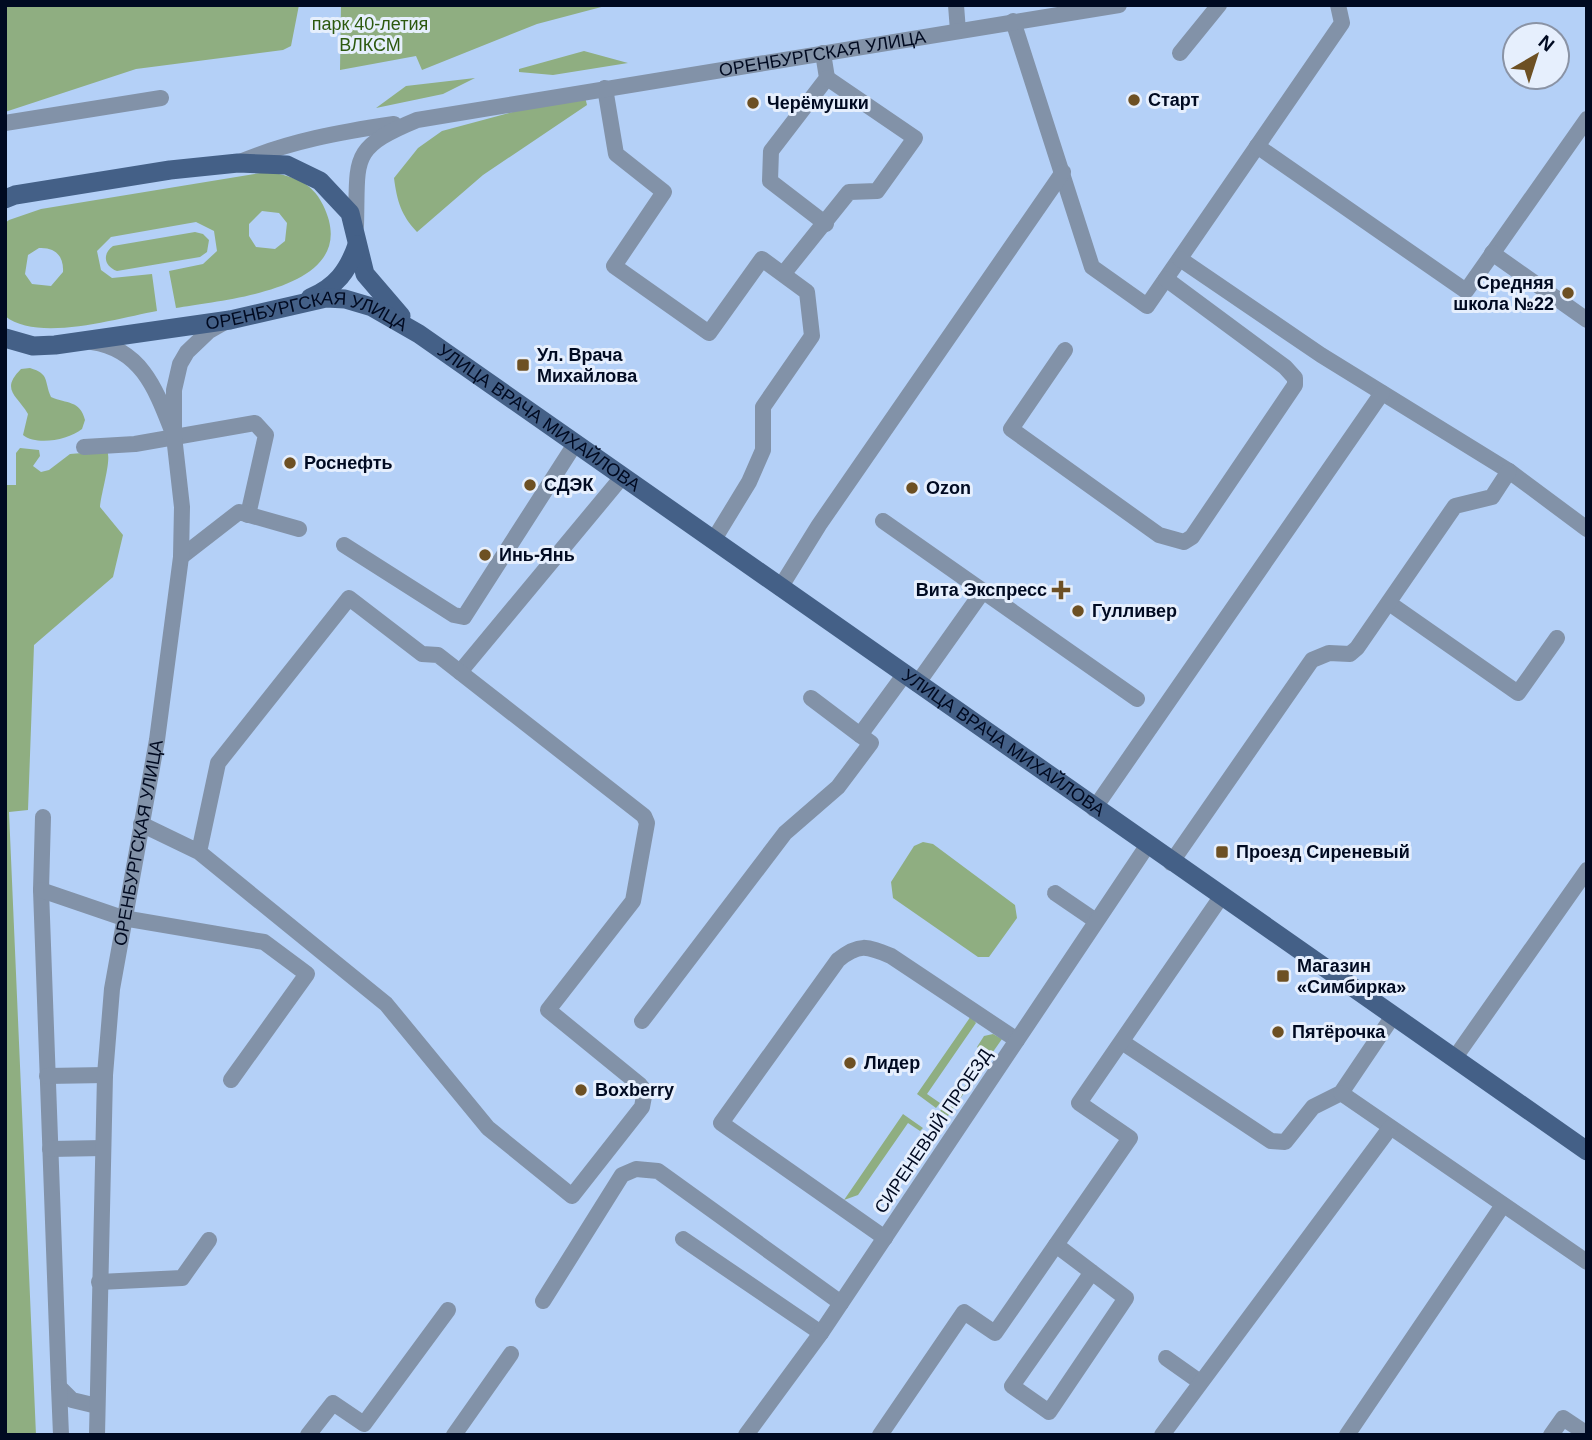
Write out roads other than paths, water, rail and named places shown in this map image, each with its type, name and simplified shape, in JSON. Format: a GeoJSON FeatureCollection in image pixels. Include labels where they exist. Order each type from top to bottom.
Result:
{"type":"FeatureCollection","features":[{"type":"Feature","properties":{"kind":"main road"},"geometry":{"type":"LineString","coordinates":[[5,199],[15,195],[170,170],[238,163],[287,164],[305,171],[336,195],[350,213],[356,237],[345,273],[334,285],[290,307]]}},
{"type":"Feature","properties":{"kind":"main road","name":"ОРЕНБУРГСКАЯ УЛИЦА"},"geometry":{"type":"LineString","coordinates":[[356,237],[365,274],[419,334]]}},
{"type":"Feature","properties":{"kind":"main road","name":"ОРЕНБУРГСКАЯ УЛИЦА"},"geometry":{"type":"LineString","coordinates":[[229,320],[326,299],[345,299],[372,307],[419,334]]}},
{"type":"Feature","properties":{"kind":"main road"},"geometry":{"type":"LineString","coordinates":[[5,338],[33,346],[229,320]]}},
{"type":"Feature","properties":{"kind":"main road","name":"УЛИЦА ВРАЧА МИХАЙЛОВА"},"geometry":{"type":"LineString","coordinates":[[419,334],[1171,863],[1587,1151]]}},
{"type":"Feature","properties":{"kind":"street"},"geometry":{"type":"LineString","coordinates":[[956,5],[958,31]]}},
{"type":"Feature","properties":{"kind":"street","name":"ОРЕНБУРГСКАЯ УЛИЦА"},"geometry":{"type":"LineString","coordinates":[[356,237],[358,170],[364,152],[381,135],[417,120],[1119,5]]}},
{"type":"Feature","properties":{"kind":"street"},"geometry":{"type":"LineString","coordinates":[[1180,53],[1219,5]]}},
{"type":"Feature","properties":{"kind":"street"},"geometry":{"type":"LineString","coordinates":[[1013,21],[1092,267],[1147,306],[1342,23],[1338,5]]}},
{"type":"Feature","properties":{"kind":"street"},"geometry":{"type":"LineString","coordinates":[[823,53],[827,78],[771,151],[770,181],[826,224]]}},
{"type":"Feature","properties":{"kind":"street"},"geometry":{"type":"LineString","coordinates":[[784,273],[849,192],[877,191],[915,138],[827,78]]}},
{"type":"Feature","properties":{"kind":"street"},"geometry":{"type":"LineString","coordinates":[[605,88],[616,154],[664,192],[614,266],[709,333],[762,259],[807,292],[812,336],[763,407],[763,450],[749,482],[713,541]]}},
{"type":"Feature","properties":{"kind":"street"},"geometry":{"type":"LineString","coordinates":[[5,123],[161,98]]}},
{"type":"Feature","properties":{"kind":"street"},"geometry":{"type":"LineString","coordinates":[[1258,146],[1466,290],[1587,119]]}},
{"type":"Feature","properties":{"kind":"street"},"geometry":{"type":"LineString","coordinates":[[238,163],[279,146],[314,136],[417,120]]}},
{"type":"Feature","properties":{"kind":"street"},"geometry":{"type":"LineString","coordinates":[[780,588],[819,525],[1063,172]]}},
{"type":"Feature","properties":{"kind":"street"},"geometry":{"type":"LineString","coordinates":[[1492,253],[1585,314]]}},
{"type":"Feature","properties":{"kind":"street"},"geometry":{"type":"LineString","coordinates":[[1180,259],[1382,393],[1509,471],[1587,529]]}},
{"type":"Feature","properties":{"kind":"street"},"geometry":{"type":"LineString","coordinates":[[1065,350],[1011,429],[1159,535],[1184,542],[1192,537],[1295,385],[1294,378],[1285,367],[1166,279]]}},
{"type":"Feature","properties":{"kind":"street","name":"ОРЕНБУРГСКАЯ УЛИЦА"},"geometry":{"type":"LineString","coordinates":[[97,1435],[105,1075],[112,989],[160,724],[181,557],[182,508],[174,436],[174,390],[180,364],[198,341],[229,320]]}},
{"type":"Feature","properties":{"kind":"street"},"geometry":{"type":"LineString","coordinates":[[82,341],[117,349],[140,365],[157,391],[174,436]]}},
{"type":"Feature","properties":{"kind":"street"},"geometry":{"type":"LineString","coordinates":[[1094,809],[1382,393]]}},
{"type":"Feature","properties":{"kind":"street"},"geometry":{"type":"LineString","coordinates":[[84,447],[135,444],[256,423],[266,435],[248,515]]}},
{"type":"Feature","properties":{"kind":"street"},"geometry":{"type":"LineString","coordinates":[[344,545],[454,615],[464,617],[575,444]]}},
{"type":"Feature","properties":{"kind":"street"},"geometry":{"type":"LineString","coordinates":[[1171,863],[1312,660],[1329,653],[1350,654],[1389,603],[1455,506],[1492,497],[1509,471]]}},
{"type":"Feature","properties":{"kind":"street"},"geometry":{"type":"LineString","coordinates":[[460,672],[622,477]]}},
{"type":"Feature","properties":{"kind":"street"},"geometry":{"type":"LineString","coordinates":[[181,557],[239,512],[299,529]]}},
{"type":"Feature","properties":{"kind":"street"},"geometry":{"type":"LineString","coordinates":[[883,521],[1137,699]]}},
{"type":"Feature","properties":{"kind":"street"},"geometry":{"type":"LineString","coordinates":[[860,735],[911,680],[983,591]]}},
{"type":"Feature","properties":{"kind":"street"},"geometry":{"type":"LineString","coordinates":[[141,824],[200,852],[386,1004],[488,1128],[572,1196],[642,1107],[645,1091],[548,1010],[633,901],[647,822],[644,816],[438,655],[422,654],[349,598],[218,763],[200,852]]}},
{"type":"Feature","properties":{"kind":"street"},"geometry":{"type":"LineString","coordinates":[[1389,603],[1518,693],[1557,638]]}},
{"type":"Feature","properties":{"kind":"street"},"geometry":{"type":"LineString","coordinates":[[642,1021],[785,834],[838,787],[871,743],[811,698]]}},
{"type":"Feature","properties":{"kind":"street"},"geometry":{"type":"LineString","coordinates":[[43,817],[41,890],[61,1435]]}},
{"type":"Feature","properties":{"kind":"street","name":"СИРЕНЕВЫЙ ПРОЕЗД"},"geometry":{"type":"LineString","coordinates":[[746,1435],[841,1304],[1147,846]]}},
{"type":"Feature","properties":{"kind":"street"},"geometry":{"type":"LineString","coordinates":[[1454,1059],[1587,870]]}},
{"type":"Feature","properties":{"kind":"street"},"geometry":{"type":"LineString","coordinates":[[41,890],[123,918],[264,942],[307,975],[231,1080]]}},
{"type":"Feature","properties":{"kind":"street"},"geometry":{"type":"LineString","coordinates":[[1055,893],[1096,921]]}},
{"type":"Feature","properties":{"kind":"street"},"geometry":{"type":"LineString","coordinates":[[880,1435],[964,1312],[995,1333],[1130,1138],[1080,1103],[1221,897]]}},
{"type":"Feature","properties":{"kind":"street"},"geometry":{"type":"LineString","coordinates":[[884,1238],[721,1123],[838,960],[852,949],[870,947],[891,956],[1017,1040]]}},
{"type":"Feature","properties":{"kind":"street"},"geometry":{"type":"LineString","coordinates":[[1122,1042],[1271,1141],[1284,1142],[1313,1107],[1341,1093],[1392,1017]]}},
{"type":"Feature","properties":{"kind":"street"},"geometry":{"type":"LineString","coordinates":[[47,1076],[105,1075]]}},
{"type":"Feature","properties":{"kind":"street"},"geometry":{"type":"LineString","coordinates":[[1341,1093],[1587,1262]]}},
{"type":"Feature","properties":{"kind":"street"},"geometry":{"type":"LineString","coordinates":[[1162,1435],[1390,1128]]}},
{"type":"Feature","properties":{"kind":"street"},"geometry":{"type":"LineString","coordinates":[[50,1149],[103,1148]]}},
{"type":"Feature","properties":{"kind":"street"},"geometry":{"type":"LineString","coordinates":[[543,1301],[622,1175],[636,1169],[658,1171],[841,1304]]}},
{"type":"Feature","properties":{"kind":"street"},"geometry":{"type":"LineString","coordinates":[[1347,1435],[1503,1205]]}},
{"type":"Feature","properties":{"kind":"street"},"geometry":{"type":"LineString","coordinates":[[99,1282],[182,1278],[209,1240]]}},
{"type":"Feature","properties":{"kind":"street"},"geometry":{"type":"LineString","coordinates":[[683,1240],[821,1333]]}},
{"type":"Feature","properties":{"kind":"street"},"geometry":{"type":"LineString","coordinates":[[1056,1245],[1092,1272],[1126,1298],[1049,1412],[1012,1386],[1092,1272]]}},
{"type":"Feature","properties":{"kind":"street"},"geometry":{"type":"LineString","coordinates":[[308,1435],[333,1403],[364,1424],[448,1310]]}},
{"type":"Feature","properties":{"kind":"street"},"geometry":{"type":"LineString","coordinates":[[454,1435],[511,1354]]}},
{"type":"Feature","properties":{"kind":"street"},"geometry":{"type":"LineString","coordinates":[[1166,1358],[1200,1382]]}},
{"type":"Feature","properties":{"kind":"street"},"geometry":{"type":"LineString","coordinates":[[59,1387],[72,1399],[97,1406]]}},
{"type":"Feature","properties":{"kind":"street"},"geometry":{"type":"LineString","coordinates":[[1551,1435],[1563,1418],[1587,1434]]}},
{"type":"Feature","properties":{"kind":"place","name":"Старт"},"geometry":{"type":"Point","coordinates":[1134,100]}},
{"type":"Feature","properties":{"kind":"place","name":"Черёмушки"},"geometry":{"type":"Point","coordinates":[753,103]}},
{"type":"Feature","properties":{"kind":"place","name":"Средняя школа №22"},"geometry":{"type":"Point","coordinates":[1568,293]}},
{"type":"Feature","properties":{"kind":"place","name":"Ул. Врача Михайлова"},"geometry":{"type":"Point","coordinates":[523,365]}},
{"type":"Feature","properties":{"kind":"place","name":"Роснефть"},"geometry":{"type":"Point","coordinates":[290,463]}},
{"type":"Feature","properties":{"kind":"place","name":"СДЭК"},"geometry":{"type":"Point","coordinates":[530,485]}},
{"type":"Feature","properties":{"kind":"place","name":"Ozon"},"geometry":{"type":"Point","coordinates":[912,488]}},
{"type":"Feature","properties":{"kind":"place","name":"Инь-Янь"},"geometry":{"type":"Point","coordinates":[485,555]}},
{"type":"Feature","properties":{"kind":"place","name":"Вита Экспресс"},"geometry":{"type":"Point","coordinates":[1061,590]}},
{"type":"Feature","properties":{"kind":"place","name":"Гулливер"},"geometry":{"type":"Point","coordinates":[1078,611]}},
{"type":"Feature","properties":{"kind":"place","name":"Проезд Сиреневый"},"geometry":{"type":"Point","coordinates":[1222,852]}},
{"type":"Feature","properties":{"kind":"place","name":"Магазин «Симбирка»"},"geometry":{"type":"Point","coordinates":[1283,976]}},
{"type":"Feature","properties":{"kind":"place","name":"Пятёрочка"},"geometry":{"type":"Point","coordinates":[1278,1032]}},
{"type":"Feature","properties":{"kind":"place","name":"Лидер"},"geometry":{"type":"Point","coordinates":[850,1063]}},
{"type":"Feature","properties":{"kind":"place","name":"Boxberry"},"geometry":{"type":"Point","coordinates":[581,1090]}},
{"type":"Feature","properties":{"kind":"park label","name":"парк 40-летия ВЛКСМ"},"geometry":{"type":"Point","coordinates":[370,34]}}]}
